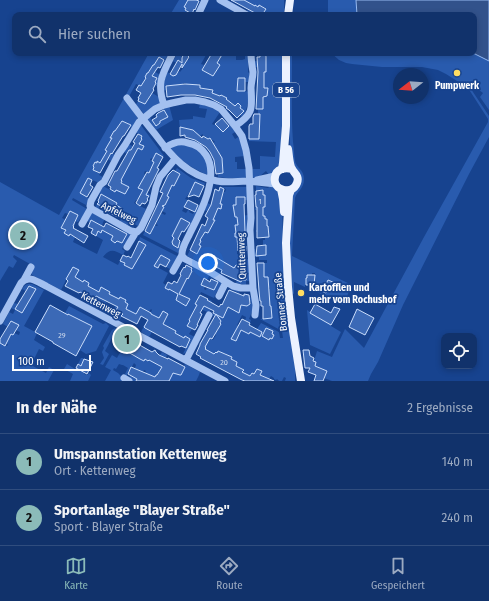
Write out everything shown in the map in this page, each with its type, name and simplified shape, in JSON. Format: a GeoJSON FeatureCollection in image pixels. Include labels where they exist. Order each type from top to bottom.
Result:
{"type":"FeatureCollection","features":[{"type":"Feature","properties":{"kind":"main road"},"geometry":{"type":"LineString","coordinates":[[285,0],[287,12]]}},
{"type":"Feature","properties":{"kind":"main road"},"geometry":{"type":"LineString","coordinates":[[288,12],[290,0]]}},
{"type":"Feature","properties":{"kind":"main road","name":"B 56"},"geometry":{"type":"LineString","coordinates":[[282,169],[286,126],[286,56]]}},
{"type":"Feature","properties":{"kind":"main road","name":"B 56"},"geometry":{"type":"LineString","coordinates":[[286,126],[289,160],[298,179],[295,186],[291,190]]}},
{"type":"Feature","properties":{"kind":"main road"},"geometry":{"type":"LineString","coordinates":[[291,190],[288,191],[277,183],[276,173],[282,169],[292,169]]}},
{"type":"Feature","properties":{"kind":"main road","name":"Bonner Straße"},"geometry":{"type":"LineString","coordinates":[[277,183],[283,200],[286,243]]}},
{"type":"Feature","properties":{"kind":"main road","name":"Bonner Straße"},"geometry":{"type":"LineString","coordinates":[[291,190],[289,195],[286,255],[289,299],[301,381]]}},
{"type":"Feature","properties":{"kind":"main road","name":"Bonner Straße"},"geometry":{"type":"LineString","coordinates":[[296,381],[297,359]]}},
{"type":"Feature","properties":{"kind":"street"},"geometry":{"type":"LineString","coordinates":[[199,12],[205,0]]}},
{"type":"Feature","properties":{"kind":"street"},"geometry":{"type":"LineString","coordinates":[[220,0],[242,12]]}},
{"type":"Feature","properties":{"kind":"street"},"geometry":{"type":"LineString","coordinates":[[164,105],[160,92],[160,82],[163,72],[172,56]]}},
{"type":"Feature","properties":{"kind":"street"},"geometry":{"type":"LineString","coordinates":[[236,126],[247,117],[252,104],[251,85],[253,72],[251,56]]}},
{"type":"Feature","properties":{"kind":"street"},"geometry":{"type":"LineString","coordinates":[[127,98],[165,148],[175,159],[193,172],[210,179],[226,182],[249,181],[277,183]]}},
{"type":"Feature","properties":{"kind":"street","name":"Quittenweg"},"geometry":{"type":"LineString","coordinates":[[164,105],[190,100],[214,105],[220,109],[236,126],[242,136],[249,168],[253,288],[246,289],[226,282],[185,259],[182,255]]}},
{"type":"Feature","properties":{"kind":"street","name":"Apfelweg"},"geometry":{"type":"LineString","coordinates":[[164,105],[151,112],[137,124],[118,154],[104,182],[100,185],[91,201],[91,208],[93,211],[131,231],[137,232],[141,228],[152,205],[160,177],[175,159]]}},
{"type":"Feature","properties":{"kind":"street"},"geometry":{"type":"LineString","coordinates":[[165,148],[174,143],[183,142],[192,144],[207,156],[211,171],[206,198],[182,255],[173,272]]}},
{"type":"Feature","properties":{"kind":"street"},"geometry":{"type":"LineString","coordinates":[[82,224],[91,208]]}},
{"type":"Feature","properties":{"kind":"street"},"geometry":{"type":"LineString","coordinates":[[127,247],[136,232]]}},
{"type":"Feature","properties":{"kind":"street"},"geometry":{"type":"LineString","coordinates":[[0,321],[27,279],[31,267]]}},
{"type":"Feature","properties":{"kind":"street","name":"Kettenweg"},"geometry":{"type":"LineString","coordinates":[[27,279],[225,381]]}},
{"type":"Feature","properties":{"kind":"street"},"geometry":{"type":"LineString","coordinates":[[219,296],[226,282]]}},
{"type":"Feature","properties":{"kind":"street"},"geometry":{"type":"LineString","coordinates":[[253,288],[256,310],[255,315]]}},
{"type":"Feature","properties":{"kind":"street"},"geometry":{"type":"LineString","coordinates":[[186,360],[209,315]]}},
{"type":"Feature","properties":{"kind":"shaded area"},"geometry":{"type":"Polygon","coordinates":[[[179,0],[188,0],[186,10],[189,12],[172,12],[179,0]]]}},
{"type":"Feature","properties":{"kind":"shaded area"},"geometry":{"type":"Polygon","coordinates":[[[244,0],[284,0],[284,12],[264,12],[266,8],[255,5],[252,12],[247,12],[251,4],[244,0]]]}},
{"type":"Feature","properties":{"kind":"shaded area"},"geometry":{"type":"Polygon","coordinates":[[[328,0],[356,0],[357,12],[328,12],[328,0]]]}},
{"type":"Feature","properties":{"kind":"shaded area"},"geometry":{"type":"Polygon","coordinates":[[[356,0],[489,0],[489,61],[477,55],[477,12],[357,12],[356,0]]]}},
{"type":"Feature","properties":{"kind":"shaded area"},"geometry":{"type":"Polygon","coordinates":[[[477,55],[489,61],[489,110],[480,97],[483,93],[471,84],[469,86],[489,116],[489,137],[403,305],[368,381],[332,381],[311,373],[312,370],[325,376],[327,371],[315,366],[316,362],[314,361],[317,351],[332,357],[345,329],[364,348],[488,122],[488,119],[468,88],[438,70],[422,67],[382,67],[346,63],[334,56],[477,55]]]}},
{"type":"Feature","properties":{"kind":"shaded area"},"geometry":{"type":"Polygon","coordinates":[[[147,56],[167,56],[165,60],[159,57],[154,65],[158,67],[153,65],[151,69],[160,75],[158,87],[155,85],[157,78],[147,73],[143,83],[147,90],[159,97],[160,103],[144,114],[141,110],[138,110],[135,106],[138,101],[145,104],[149,99],[145,88],[136,84],[127,100],[137,119],[132,128],[128,123],[122,121],[116,132],[114,131],[113,133],[114,137],[111,135],[110,137],[112,138],[105,150],[115,155],[111,161],[104,157],[102,164],[95,162],[93,170],[100,173],[99,175],[103,177],[99,183],[88,178],[80,193],[90,199],[86,205],[73,198],[72,200],[87,209],[83,218],[78,222],[75,221],[78,215],[70,211],[68,214],[65,213],[62,218],[75,224],[74,227],[64,222],[61,228],[66,230],[64,233],[75,237],[73,242],[97,254],[103,240],[96,236],[98,232],[86,220],[90,212],[105,218],[99,232],[101,233],[102,230],[107,233],[111,233],[114,227],[117,228],[111,240],[115,243],[117,240],[122,243],[127,234],[122,231],[124,228],[132,235],[129,242],[125,243],[122,249],[125,251],[123,255],[110,251],[103,257],[118,265],[120,261],[132,269],[136,261],[135,256],[132,255],[133,254],[139,257],[146,245],[139,241],[140,237],[177,256],[178,257],[170,269],[166,267],[169,263],[168,259],[161,255],[155,266],[168,273],[163,283],[166,285],[165,288],[179,294],[192,271],[191,270],[193,267],[187,264],[210,274],[204,289],[206,290],[207,287],[214,290],[218,280],[223,283],[221,290],[217,291],[214,298],[201,292],[196,303],[203,307],[208,299],[212,301],[208,308],[211,309],[209,313],[199,308],[194,310],[187,326],[192,329],[189,334],[195,337],[187,352],[183,354],[190,339],[179,335],[172,343],[164,333],[167,326],[162,323],[164,320],[165,321],[168,314],[163,311],[158,321],[157,317],[153,315],[145,328],[152,332],[149,337],[141,332],[152,310],[151,309],[140,319],[119,304],[116,310],[123,314],[119,321],[114,318],[115,315],[112,313],[116,305],[117,298],[115,297],[114,299],[108,296],[110,292],[106,290],[101,299],[106,302],[108,307],[105,313],[87,304],[90,299],[94,301],[98,292],[88,287],[89,283],[84,280],[82,283],[80,280],[71,276],[70,272],[61,290],[32,275],[30,264],[14,255],[13,257],[17,261],[13,268],[9,266],[0,281],[0,182],[59,215],[147,56]]]}},
{"type":"Feature","properties":{"kind":"shaded area"},"geometry":{"type":"Polygon","coordinates":[[[176,56],[181,56],[188,60],[190,57],[188,56],[205,56],[201,64],[204,65],[202,70],[213,76],[216,72],[212,70],[214,67],[217,69],[220,65],[215,62],[217,57],[220,59],[222,56],[236,56],[236,60],[242,60],[245,59],[245,56],[248,56],[249,82],[245,82],[245,78],[238,78],[238,86],[249,92],[247,108],[242,117],[240,115],[244,111],[238,104],[235,106],[230,102],[227,107],[224,106],[227,98],[216,94],[213,99],[211,98],[213,90],[200,88],[200,84],[183,83],[183,87],[179,85],[166,86],[166,90],[163,91],[167,72],[173,76],[179,71],[180,72],[184,67],[184,64],[178,60],[176,63],[173,61],[176,56]]]}},
{"type":"Feature","properties":{"kind":"shaded area"},"geometry":{"type":"Polygon","coordinates":[[[284,56],[281,164],[275,172],[269,175],[266,171],[260,176],[253,178],[251,176],[251,169],[260,169],[260,156],[275,157],[276,142],[249,141],[249,139],[259,139],[260,133],[254,124],[260,124],[260,114],[258,114],[258,109],[263,109],[263,100],[260,99],[260,97],[266,97],[267,88],[264,88],[263,82],[257,82],[258,79],[264,79],[264,72],[259,67],[254,67],[254,61],[257,61],[257,64],[266,64],[267,57],[284,56]]]}},
{"type":"Feature","properties":{"kind":"shaded area"},"geometry":{"type":"Polygon","coordinates":[[[289,56],[292,56],[293,142],[296,163],[303,173],[304,182],[295,198],[292,256],[352,285],[343,305],[311,289],[311,285],[314,285],[315,273],[312,273],[312,275],[307,275],[305,287],[294,282],[294,294],[292,293],[289,253],[291,196],[297,188],[291,162],[289,127],[289,56]]]}},
{"type":"Feature","properties":{"kind":"shaded area"},"geometry":{"type":"Polygon","coordinates":[[[200,104],[220,112],[212,124],[215,124],[223,132],[231,123],[237,131],[232,134],[235,139],[240,136],[245,156],[235,157],[235,162],[237,162],[237,169],[246,169],[245,178],[218,177],[218,174],[223,173],[222,158],[215,160],[215,146],[213,143],[215,142],[202,134],[197,138],[193,134],[193,130],[180,130],[179,120],[193,119],[193,116],[205,118],[207,109],[199,108],[200,104]]]}},
{"type":"Feature","properties":{"kind":"shaded area"},"geometry":{"type":"Polygon","coordinates":[[[169,105],[173,120],[156,130],[147,118],[149,116],[156,126],[160,123],[159,121],[167,117],[163,107],[169,105]]]}},
{"type":"Feature","properties":{"kind":"shaded area"},"geometry":{"type":"Polygon","coordinates":[[[140,124],[164,156],[163,157],[156,153],[153,159],[151,158],[150,160],[160,165],[158,168],[153,166],[149,173],[145,171],[144,174],[146,175],[138,187],[151,195],[151,197],[143,193],[134,203],[146,209],[138,226],[134,224],[133,228],[120,221],[122,216],[120,215],[123,209],[118,208],[113,201],[106,214],[95,208],[97,204],[104,208],[108,198],[99,193],[103,186],[114,192],[118,190],[122,181],[119,173],[124,175],[126,168],[129,166],[125,163],[135,150],[132,148],[127,154],[124,152],[128,144],[142,150],[144,146],[139,144],[142,136],[135,132],[140,124]]]}},
{"type":"Feature","properties":{"kind":"shaded area"},"geometry":{"type":"Polygon","coordinates":[[[175,144],[194,146],[206,158],[208,175],[183,161],[171,149],[175,144]]]}},
{"type":"Feature","properties":{"kind":"shaded area"},"geometry":{"type":"Polygon","coordinates":[[[177,168],[191,178],[205,183],[204,186],[195,182],[190,193],[185,199],[188,200],[182,211],[186,213],[188,210],[193,214],[198,205],[201,207],[190,231],[186,229],[189,223],[181,218],[172,236],[175,238],[172,242],[173,245],[178,248],[181,242],[183,243],[178,253],[143,235],[145,231],[150,233],[154,225],[158,225],[156,224],[161,213],[165,215],[166,213],[162,211],[169,197],[167,196],[169,183],[174,186],[176,184],[174,183],[177,176],[179,177],[180,174],[175,171],[177,168]]]}},
{"type":"Feature","properties":{"kind":"shaded area"},"geometry":{"type":"Polygon","coordinates":[[[256,186],[268,188],[270,186],[279,192],[282,206],[284,270],[295,367],[295,381],[285,381],[286,378],[284,377],[282,381],[279,381],[271,376],[269,379],[261,375],[257,381],[260,370],[257,369],[254,374],[252,373],[250,376],[242,374],[244,370],[240,368],[238,372],[234,370],[237,362],[234,360],[228,366],[232,357],[230,356],[229,359],[224,353],[218,363],[221,352],[218,351],[213,356],[207,357],[210,352],[207,350],[206,351],[200,344],[206,336],[213,340],[221,324],[215,321],[217,317],[212,315],[213,313],[223,317],[228,308],[225,307],[237,298],[239,293],[241,295],[239,305],[248,306],[251,302],[249,301],[251,296],[253,296],[253,309],[249,319],[251,320],[250,323],[245,321],[246,317],[242,315],[237,325],[246,330],[249,334],[253,327],[257,329],[261,323],[279,332],[280,338],[283,338],[282,331],[260,319],[272,318],[271,306],[268,306],[259,290],[270,289],[268,287],[268,278],[262,277],[264,268],[263,263],[267,263],[267,260],[259,260],[259,257],[253,257],[253,249],[255,249],[256,256],[266,255],[266,245],[263,245],[263,240],[265,240],[265,232],[256,232],[256,230],[266,229],[267,219],[265,219],[265,216],[257,217],[257,215],[263,215],[263,211],[257,212],[257,210],[255,210],[255,207],[265,207],[265,195],[263,195],[263,190],[256,191],[256,186]]]}},
{"type":"Feature","properties":{"kind":"shaded area"},"geometry":{"type":"Polygon","coordinates":[[[220,187],[247,187],[247,200],[245,200],[245,197],[236,197],[236,205],[233,205],[233,210],[237,210],[235,217],[248,215],[247,232],[245,232],[245,225],[235,226],[235,237],[237,237],[237,254],[249,260],[250,281],[246,281],[246,285],[236,283],[237,280],[241,282],[242,280],[238,270],[240,267],[238,266],[235,272],[212,255],[208,262],[205,261],[203,264],[187,256],[190,250],[197,253],[200,240],[205,232],[208,233],[215,221],[213,220],[216,212],[209,209],[207,211],[204,210],[207,203],[221,209],[222,204],[220,204],[226,189],[220,187]]]}},
{"type":"Feature","properties":{"kind":"shaded area"},"geometry":{"type":"Polygon","coordinates":[[[28,284],[32,284],[44,290],[24,326],[37,333],[34,340],[45,347],[43,351],[39,349],[31,365],[46,373],[49,367],[54,370],[48,381],[0,381],[0,343],[7,346],[8,344],[5,343],[10,334],[14,333],[19,335],[20,332],[14,329],[16,329],[18,325],[10,321],[8,327],[3,324],[9,312],[13,314],[15,310],[11,308],[14,303],[18,304],[15,309],[22,313],[35,290],[29,286],[26,291],[22,289],[28,284]]]}},
{"type":"Feature","properties":{"kind":"shaded area"},"geometry":{"type":"Polygon","coordinates":[[[231,287],[240,289],[239,293],[230,289],[231,287]]]}},
{"type":"Feature","properties":{"kind":"shaded area"},"geometry":{"type":"Polygon","coordinates":[[[69,306],[103,324],[106,323],[109,326],[96,351],[86,354],[80,350],[83,344],[75,340],[78,334],[86,338],[92,326],[68,314],[65,319],[62,318],[69,306]]]}},
{"type":"Feature","properties":{"kind":"shaded area"},"geometry":{"type":"Polygon","coordinates":[[[307,310],[321,320],[325,320],[341,332],[330,354],[310,345],[307,310]]]}},
{"type":"Feature","properties":{"kind":"shaded area"},"geometry":{"type":"Polygon","coordinates":[[[115,328],[119,330],[119,334],[117,338],[113,336],[105,351],[109,354],[103,365],[100,364],[104,358],[102,352],[104,348],[103,346],[112,330],[115,328]]]}},
{"type":"Feature","properties":{"kind":"shaded area"},"geometry":{"type":"Polygon","coordinates":[[[128,334],[131,336],[128,341],[130,343],[127,349],[129,350],[128,352],[144,361],[145,359],[148,361],[163,357],[160,355],[162,352],[167,355],[163,364],[172,372],[180,375],[185,367],[185,364],[200,372],[196,381],[161,381],[156,375],[153,381],[150,375],[145,373],[146,371],[144,370],[138,381],[133,381],[130,379],[130,375],[139,371],[135,368],[136,365],[134,363],[126,377],[125,374],[128,368],[119,364],[116,369],[114,368],[113,370],[123,378],[122,381],[105,381],[111,370],[105,367],[112,355],[117,358],[125,343],[122,340],[123,336],[128,334]]]}},
{"type":"Feature","properties":{"kind":"shaded area"},"geometry":{"type":"Polygon","coordinates":[[[81,358],[84,359],[80,368],[85,371],[84,374],[87,375],[89,373],[91,375],[88,381],[70,381],[73,374],[64,369],[67,364],[75,369],[78,369],[80,365],[78,364],[81,358]]]}},
{"type":"Feature","properties":{"kind":"building"},"geometry":{"type":"Polygon","coordinates":[[[188,0],[199,1],[193,12],[188,12],[185,10],[186,8],[184,7],[188,0]]]}},
{"type":"Feature","properties":{"kind":"building"},"geometry":{"type":"Polygon","coordinates":[[[231,0],[244,0],[255,6],[258,7],[259,5],[266,9],[264,12],[253,12],[231,0]]]}},
{"type":"Feature","properties":{"kind":"building"},"geometry":{"type":"Polygon","coordinates":[[[183,56],[189,57],[182,68],[182,64],[176,75],[173,76],[170,74],[178,60],[182,63],[183,56]]]}},
{"type":"Feature","properties":{"kind":"building"},"geometry":{"type":"Polygon","coordinates":[[[210,56],[221,56],[217,63],[220,65],[213,76],[202,70],[210,56]]]}},
{"type":"Feature","properties":{"kind":"building"},"geometry":{"type":"Polygon","coordinates":[[[266,56],[264,88],[268,88],[267,96],[263,97],[263,109],[256,109],[258,72],[257,57],[266,56]]]}},
{"type":"Feature","properties":{"kind":"building"},"geometry":{"type":"Polygon","coordinates":[[[159,57],[164,60],[160,68],[158,67],[152,76],[157,78],[156,83],[153,89],[154,90],[145,104],[138,101],[141,93],[136,90],[139,85],[141,86],[147,73],[159,57]]]}},
{"type":"Feature","properties":{"kind":"building"},"geometry":{"type":"Polygon","coordinates":[[[238,78],[245,78],[245,91],[237,91],[238,78]]]}},
{"type":"Feature","properties":{"kind":"building"},"geometry":{"type":"Polygon","coordinates":[[[185,84],[200,85],[200,88],[213,90],[212,93],[227,98],[226,99],[235,106],[238,103],[241,106],[240,108],[244,111],[237,118],[226,108],[227,107],[210,98],[195,95],[167,97],[166,86],[185,84]]]}},
{"type":"Feature","properties":{"kind":"building"},"geometry":{"type":"Polygon","coordinates":[[[164,110],[168,117],[160,121],[160,123],[156,126],[152,120],[157,117],[156,115],[158,113],[164,110]]]}},
{"type":"Feature","properties":{"kind":"building"},"geometry":{"type":"Polygon","coordinates":[[[254,114],[260,114],[259,139],[249,139],[249,126],[250,124],[253,124],[254,114]]]}},
{"type":"Feature","properties":{"kind":"building"},"geometry":{"type":"Polygon","coordinates":[[[222,118],[229,126],[223,132],[215,124],[222,118]]]}},
{"type":"Feature","properties":{"kind":"building"},"geometry":{"type":"Polygon","coordinates":[[[122,121],[131,125],[112,154],[111,153],[100,173],[93,170],[95,162],[97,163],[97,161],[100,163],[107,151],[105,150],[112,138],[110,138],[122,121]]]}},
{"type":"Feature","properties":{"kind":"building"},"geometry":{"type":"Polygon","coordinates":[[[180,127],[193,130],[202,138],[203,136],[208,139],[210,138],[222,158],[223,173],[216,174],[214,160],[206,147],[195,140],[185,137],[185,135],[180,136],[180,127]]]}},
{"type":"Feature","properties":{"kind":"building"},"geometry":{"type":"Polygon","coordinates":[[[138,134],[142,136],[139,144],[144,146],[142,150],[138,148],[121,180],[121,183],[129,187],[125,194],[116,190],[115,192],[110,189],[111,187],[108,185],[115,171],[117,171],[129,150],[131,150],[135,143],[133,142],[138,134]]]}},
{"type":"Feature","properties":{"kind":"building"},"geometry":{"type":"Polygon","coordinates":[[[156,153],[163,157],[157,168],[159,169],[146,195],[149,196],[147,199],[148,200],[145,204],[142,203],[140,206],[136,203],[143,190],[138,188],[147,172],[149,173],[156,153]]]}},
{"type":"Feature","properties":{"kind":"building"},"geometry":{"type":"Polygon","coordinates":[[[173,170],[180,174],[174,186],[172,185],[167,196],[169,197],[165,205],[162,206],[164,207],[150,234],[145,231],[163,193],[160,192],[168,175],[173,170]]]}},
{"type":"Feature","properties":{"kind":"building"},"geometry":{"type":"Polygon","coordinates":[[[88,178],[92,180],[90,185],[93,187],[87,197],[80,193],[88,178]]]}},
{"type":"Feature","properties":{"kind":"building"},"geometry":{"type":"Polygon","coordinates":[[[195,182],[204,186],[199,197],[194,195],[188,197],[195,182]]]}},
{"type":"Feature","properties":{"kind":"building"},"geometry":{"type":"Polygon","coordinates":[[[220,187],[224,189],[220,204],[222,204],[221,209],[218,208],[213,220],[215,220],[208,233],[205,232],[200,240],[199,245],[201,246],[197,254],[190,250],[202,224],[205,226],[208,218],[205,216],[211,205],[215,189],[219,191],[220,187]]]}},
{"type":"Feature","properties":{"kind":"building"},"geometry":{"type":"Polygon","coordinates":[[[263,190],[263,195],[265,195],[265,207],[263,207],[263,216],[267,219],[269,237],[257,238],[257,207],[255,195],[256,191],[263,190]]]}},
{"type":"Feature","properties":{"kind":"building"},"geometry":{"type":"Polygon","coordinates":[[[101,194],[117,203],[116,205],[123,209],[118,217],[106,211],[107,209],[97,204],[101,194]]]}},
{"type":"Feature","properties":{"kind":"building"},"geometry":{"type":"Polygon","coordinates":[[[236,197],[245,197],[244,246],[246,246],[246,251],[238,251],[237,237],[235,237],[235,225],[238,225],[233,205],[236,205],[236,197]]]}},
{"type":"Feature","properties":{"kind":"building"},"geometry":{"type":"Polygon","coordinates":[[[188,200],[198,205],[195,212],[184,207],[188,200]]]}},
{"type":"Feature","properties":{"kind":"building"},"geometry":{"type":"Polygon","coordinates":[[[70,211],[78,215],[73,228],[88,236],[84,243],[70,234],[69,236],[64,233],[66,230],[61,228],[70,211]]]}},
{"type":"Feature","properties":{"kind":"building"},"geometry":{"type":"Polygon","coordinates":[[[181,218],[190,223],[184,232],[182,231],[178,239],[180,241],[178,248],[173,245],[172,242],[174,238],[172,236],[181,218]]]}},
{"type":"Feature","properties":{"kind":"building"},"geometry":{"type":"Polygon","coordinates":[[[91,220],[104,227],[106,223],[127,234],[122,243],[117,241],[115,243],[111,240],[113,236],[102,230],[101,233],[98,231],[96,236],[91,233],[93,229],[88,227],[91,220]]]}},
{"type":"Feature","properties":{"kind":"building"},"geometry":{"type":"Polygon","coordinates":[[[139,241],[146,245],[132,269],[120,261],[123,255],[131,258],[139,241]]]}},
{"type":"Feature","properties":{"kind":"building"},"geometry":{"type":"Polygon","coordinates":[[[266,245],[266,255],[256,256],[257,246],[266,245]]]}},
{"type":"Feature","properties":{"kind":"building"},"geometry":{"type":"Polygon","coordinates":[[[161,255],[170,260],[166,267],[160,264],[158,268],[154,266],[161,255]]]}},
{"type":"Feature","properties":{"kind":"building"},"geometry":{"type":"Polygon","coordinates":[[[212,255],[234,268],[236,265],[247,272],[246,280],[242,280],[241,282],[221,273],[222,270],[207,264],[212,255]]]}},
{"type":"Feature","properties":{"kind":"building"},"geometry":{"type":"Polygon","coordinates":[[[257,263],[264,263],[264,277],[268,277],[272,318],[263,319],[263,306],[261,306],[260,301],[257,263]]]}},
{"type":"Feature","properties":{"kind":"building"},"geometry":{"type":"Polygon","coordinates":[[[186,265],[192,268],[192,271],[179,294],[190,299],[186,306],[176,300],[178,294],[165,288],[168,282],[172,284],[174,281],[177,283],[182,270],[186,265]]]}},
{"type":"Feature","properties":{"kind":"building"},"geometry":{"type":"Polygon","coordinates":[[[73,267],[79,270],[75,277],[83,282],[84,280],[89,283],[88,286],[99,292],[101,287],[110,292],[109,294],[119,299],[120,297],[126,300],[125,302],[128,304],[126,309],[136,314],[140,307],[159,318],[163,311],[168,314],[163,324],[176,331],[175,333],[184,338],[185,336],[190,339],[186,348],[180,347],[145,328],[144,327],[148,320],[141,316],[137,324],[121,316],[123,314],[116,310],[118,307],[96,296],[93,301],[80,292],[79,293],[65,286],[68,281],[66,279],[73,267]]]}},
{"type":"Feature","properties":{"kind":"building"},"geometry":{"type":"Polygon","coordinates":[[[307,275],[315,275],[314,285],[306,285],[307,275]]]}},
{"type":"Feature","properties":{"kind":"building"},"geometry":{"type":"Polygon","coordinates":[[[204,278],[210,282],[211,279],[218,282],[214,290],[201,285],[204,278]]]}},
{"type":"Feature","properties":{"kind":"building"},"geometry":{"type":"Polygon","coordinates":[[[328,280],[336,284],[331,291],[328,289],[326,293],[322,291],[328,280]]]}},
{"type":"Feature","properties":{"kind":"building"},"geometry":{"type":"Polygon","coordinates":[[[29,286],[36,289],[22,313],[15,309],[29,286]]]}},
{"type":"Feature","properties":{"kind":"building"},"geometry":{"type":"Polygon","coordinates":[[[229,290],[244,296],[244,294],[249,295],[250,304],[247,306],[241,305],[239,313],[228,307],[223,318],[204,306],[200,313],[202,314],[195,330],[187,326],[200,295],[219,307],[221,304],[222,305],[229,290]]]}},
{"type":"Feature","properties":{"kind":"building"},"geometry":{"type":"Polygon","coordinates":[[[315,304],[331,313],[334,307],[340,309],[331,325],[310,313],[315,304]]]}},
{"type":"Feature","properties":{"kind":"building"},"geometry":{"type":"Polygon","coordinates":[[[50,305],[92,326],[76,356],[35,332],[50,305]]]}},
{"type":"Feature","properties":{"kind":"building"},"geometry":{"type":"Polygon","coordinates":[[[357,309],[374,318],[365,335],[349,327],[357,309]]]}},
{"type":"Feature","properties":{"kind":"building"},"geometry":{"type":"Polygon","coordinates":[[[216,314],[221,321],[221,324],[212,339],[210,338],[205,349],[214,354],[218,351],[232,357],[231,359],[237,362],[236,366],[244,370],[242,372],[250,376],[252,373],[254,374],[257,369],[262,371],[260,375],[274,381],[242,380],[200,358],[201,357],[196,354],[216,314]]]}},
{"type":"Feature","properties":{"kind":"building"},"geometry":{"type":"Polygon","coordinates":[[[242,319],[250,323],[249,325],[262,332],[260,337],[250,332],[249,334],[241,330],[236,341],[231,339],[242,319]]]}},
{"type":"Feature","properties":{"kind":"building"},"geometry":{"type":"Polygon","coordinates":[[[11,321],[19,325],[13,335],[11,334],[5,346],[0,343],[0,339],[11,321]]]}},
{"type":"Feature","properties":{"kind":"building"},"geometry":{"type":"Polygon","coordinates":[[[266,328],[273,331],[272,334],[274,335],[272,339],[270,338],[269,340],[262,336],[266,328]]]}},
{"type":"Feature","properties":{"kind":"building"},"geometry":{"type":"Polygon","coordinates":[[[136,343],[152,352],[155,350],[159,355],[185,367],[181,375],[173,373],[169,381],[136,381],[137,379],[128,374],[131,367],[155,377],[162,367],[149,360],[148,361],[145,359],[144,361],[128,352],[136,343]]]}},
{"type":"Feature","properties":{"kind":"building"},"geometry":{"type":"Polygon","coordinates":[[[303,350],[309,350],[310,356],[314,358],[313,361],[316,362],[315,366],[327,371],[323,381],[314,381],[316,375],[308,372],[310,368],[305,368],[303,350]]]}},
{"type":"Feature","properties":{"kind":"building"},"geometry":{"type":"Polygon","coordinates":[[[84,359],[93,362],[87,374],[76,368],[78,364],[81,366],[84,359]]]}},
{"type":"Feature","properties":{"kind":"place","name":"Pumpwerk"},"geometry":{"type":"Point","coordinates":[457,73]}},
{"type":"Feature","properties":{"kind":"place","name":"Sportanlage \"Blayer Straße\""},"geometry":{"type":"Point","coordinates":[23,235]}},
{"type":"Feature","properties":{"kind":"place","name":"Kartofflen und mehr vom Rochushof"},"geometry":{"type":"Point","coordinates":[301,293]}},
{"type":"Feature","properties":{"kind":"place","name":"Umspannstation Kettenweg"},"geometry":{"type":"Point","coordinates":[127,339]}}]}
